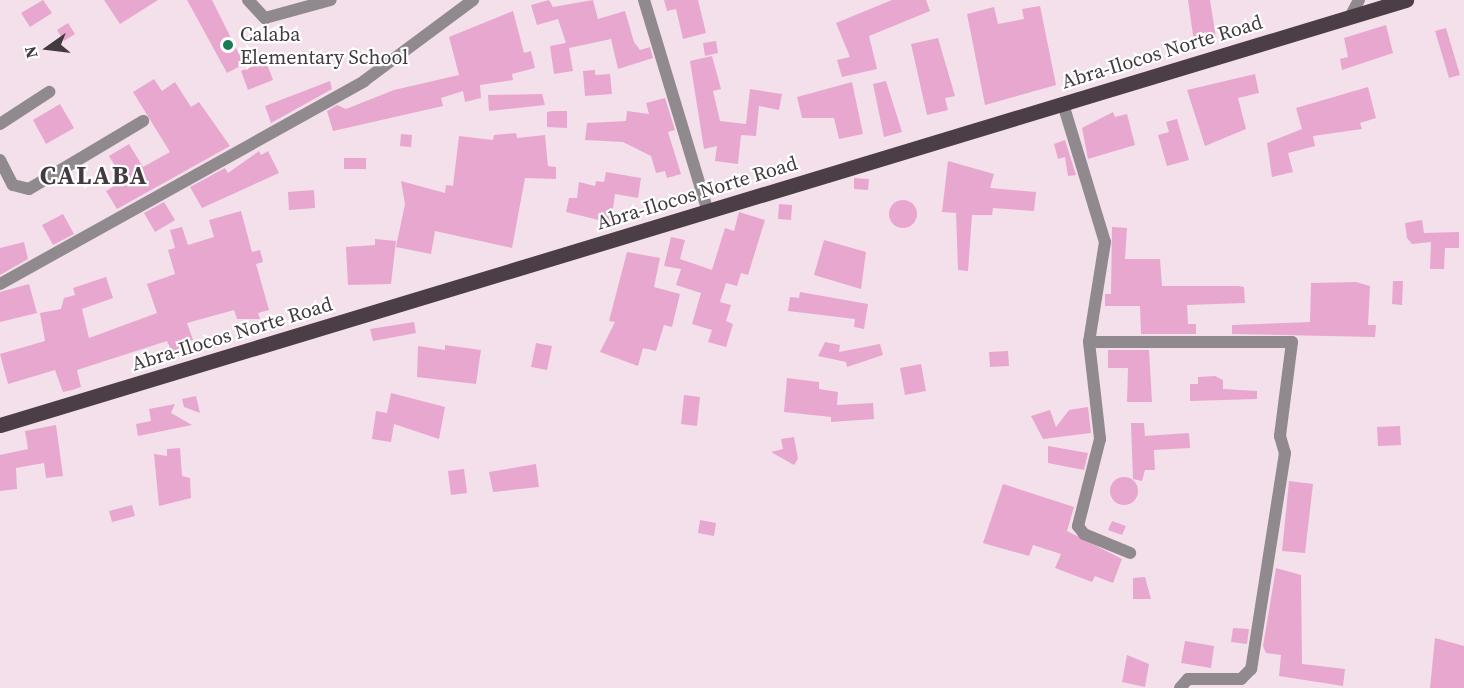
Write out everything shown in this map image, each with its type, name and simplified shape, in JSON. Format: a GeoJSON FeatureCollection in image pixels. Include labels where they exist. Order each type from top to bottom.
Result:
{"type":"FeatureCollection","features":[{"type":"Feature","properties":{"kind":"main road","name":"Abra-Ilocos Norte Road"},"geometry":{"type":"LineString","coordinates":[[0,425],[1406,0]]}},
{"type":"Feature","properties":{"kind":"street"},"geometry":{"type":"LineString","coordinates":[[248,0],[265,18],[331,0]]}},
{"type":"Feature","properties":{"kind":"street"},"geometry":{"type":"LineString","coordinates":[[0,284],[364,81],[473,0]]}},
{"type":"Feature","properties":{"kind":"street"},"geometry":{"type":"LineString","coordinates":[[644,0],[708,212]]}},
{"type":"Feature","properties":{"kind":"street"},"geometry":{"type":"LineString","coordinates":[[1350,17],[1359,0]]}},
{"type":"Feature","properties":{"kind":"street"},"geometry":{"type":"LineString","coordinates":[[0,123],[49,92]]}},
{"type":"Feature","properties":{"kind":"street"},"geometry":{"type":"LineString","coordinates":[[1063,104],[1105,242],[1089,342],[1100,439],[1078,526],[1084,534],[1130,553]]}},
{"type":"Feature","properties":{"kind":"street"},"geometry":{"type":"LineString","coordinates":[[0,160],[13,185],[29,189],[143,121]]}},
{"type":"Feature","properties":{"kind":"street"},"geometry":{"type":"LineString","coordinates":[[1089,342],[1292,342],[1280,436],[1285,453],[1251,669],[1241,678],[1188,679],[1180,688]]}},
{"type":"Feature","properties":{"kind":"building"},"geometry":{"type":"Polygon","coordinates":[[[43,0],[52,13],[30,27],[21,13],[43,0]]]}},
{"type":"Feature","properties":{"kind":"building"},"geometry":{"type":"Polygon","coordinates":[[[104,0],[158,0],[120,24],[104,0]]]}},
{"type":"Feature","properties":{"kind":"building"},"geometry":{"type":"Polygon","coordinates":[[[187,0],[212,0],[244,64],[227,73],[187,0]]]}},
{"type":"Feature","properties":{"kind":"building"},"geometry":{"type":"Polygon","coordinates":[[[549,0],[553,7],[593,0],[598,19],[625,11],[634,42],[640,50],[650,47],[653,58],[618,69],[611,39],[569,48],[573,71],[554,74],[550,46],[566,43],[558,19],[537,25],[531,5],[549,0]]]}},
{"type":"Feature","properties":{"kind":"building"},"geometry":{"type":"Polygon","coordinates":[[[664,0],[698,0],[706,33],[683,39],[676,9],[667,11],[664,0]]]}},
{"type":"Feature","properties":{"kind":"building"},"geometry":{"type":"Polygon","coordinates":[[[892,0],[926,0],[930,11],[869,36],[877,69],[842,77],[837,60],[850,57],[836,23],[892,0]]]}},
{"type":"Feature","properties":{"kind":"building"},"geometry":{"type":"Polygon","coordinates":[[[1188,0],[1210,0],[1216,38],[1194,42],[1188,0]]]}},
{"type":"Feature","properties":{"kind":"building"},"geometry":{"type":"Polygon","coordinates":[[[1040,6],[1056,85],[985,105],[967,14],[994,7],[998,24],[1024,19],[1022,9],[1040,6]]]}},
{"type":"Feature","properties":{"kind":"building"},"geometry":{"type":"Polygon","coordinates":[[[513,11],[524,53],[531,51],[535,68],[512,74],[513,80],[480,85],[481,98],[465,102],[463,91],[441,98],[443,106],[333,131],[327,111],[337,105],[346,109],[394,90],[459,75],[449,37],[513,11]]]}},
{"type":"Feature","properties":{"kind":"building"},"geometry":{"type":"Polygon","coordinates":[[[68,23],[75,34],[64,41],[57,30],[68,23]]]}},
{"type":"Feature","properties":{"kind":"building"},"geometry":{"type":"Polygon","coordinates":[[[1386,25],[1393,53],[1342,70],[1340,59],[1348,57],[1344,38],[1386,25]]]}},
{"type":"Feature","properties":{"kind":"building"},"geometry":{"type":"Polygon","coordinates":[[[1446,28],[1460,75],[1449,78],[1435,31],[1446,28]]]}},
{"type":"Feature","properties":{"kind":"building"},"geometry":{"type":"Polygon","coordinates":[[[938,38],[955,96],[945,98],[948,110],[927,115],[911,44],[938,38]]]}},
{"type":"Feature","properties":{"kind":"building"},"geometry":{"type":"Polygon","coordinates":[[[716,41],[718,53],[705,56],[703,43],[716,41]]]}},
{"type":"Feature","properties":{"kind":"building"},"geometry":{"type":"Polygon","coordinates":[[[712,56],[721,89],[713,91],[720,121],[746,124],[750,89],[782,94],[779,110],[759,106],[756,136],[741,135],[738,164],[715,161],[717,146],[704,149],[690,61],[712,56]]]}},
{"type":"Feature","properties":{"kind":"building"},"geometry":{"type":"Polygon","coordinates":[[[266,61],[273,80],[248,90],[241,71],[266,61]]]}},
{"type":"Feature","properties":{"kind":"building"},"geometry":{"type":"Polygon","coordinates":[[[595,70],[595,75],[610,74],[612,94],[585,96],[583,71],[595,70]]]}},
{"type":"Feature","properties":{"kind":"building"},"geometry":{"type":"Polygon","coordinates":[[[1255,74],[1259,93],[1238,98],[1246,129],[1205,146],[1187,90],[1255,74]]]}},
{"type":"Feature","properties":{"kind":"building"},"geometry":{"type":"Polygon","coordinates":[[[154,79],[162,91],[175,82],[191,107],[199,102],[230,146],[117,209],[106,191],[124,180],[109,156],[129,144],[143,167],[170,152],[133,92],[154,79]]]}},
{"type":"Feature","properties":{"kind":"building"},"geometry":{"type":"Polygon","coordinates":[[[330,81],[332,89],[271,123],[265,106],[330,81]]]}},
{"type":"Feature","properties":{"kind":"building"},"geometry":{"type":"Polygon","coordinates":[[[886,81],[902,132],[884,137],[873,84],[886,81]]]}},
{"type":"Feature","properties":{"kind":"building"},"geometry":{"type":"Polygon","coordinates":[[[852,82],[863,134],[839,139],[834,118],[802,118],[797,97],[852,82]]]}},
{"type":"Feature","properties":{"kind":"building"},"geometry":{"type":"Polygon","coordinates":[[[1368,87],[1376,118],[1360,123],[1362,129],[1313,136],[1315,146],[1288,153],[1293,172],[1272,177],[1267,143],[1302,129],[1296,108],[1368,87]]]}},
{"type":"Feature","properties":{"kind":"building"},"geometry":{"type":"Polygon","coordinates":[[[542,94],[545,105],[489,111],[488,95],[542,94]]]}},
{"type":"Feature","properties":{"kind":"building"},"geometry":{"type":"Polygon","coordinates":[[[665,98],[675,130],[668,132],[681,174],[667,178],[665,171],[656,173],[651,156],[623,142],[585,140],[587,123],[626,121],[627,111],[649,114],[646,103],[665,98]]]}},
{"type":"Feature","properties":{"kind":"building"},"geometry":{"type":"Polygon","coordinates":[[[60,104],[74,128],[46,144],[33,120],[60,104]]]}},
{"type":"Feature","properties":{"kind":"building"},"geometry":{"type":"Polygon","coordinates":[[[567,111],[567,128],[547,127],[547,112],[567,111]]]}},
{"type":"Feature","properties":{"kind":"building"},"geometry":{"type":"Polygon","coordinates":[[[1113,112],[1115,117],[1127,114],[1135,145],[1088,159],[1082,128],[1113,112]]]}},
{"type":"Feature","properties":{"kind":"building"},"geometry":{"type":"Polygon","coordinates":[[[1177,119],[1189,160],[1167,166],[1158,135],[1169,132],[1166,122],[1177,119]]]}},
{"type":"Feature","properties":{"kind":"building"},"geometry":{"type":"Polygon","coordinates":[[[516,133],[517,138],[545,135],[548,166],[556,167],[556,179],[525,178],[512,248],[435,231],[431,254],[396,247],[405,204],[401,181],[445,193],[446,185],[453,186],[459,136],[493,140],[494,135],[516,133]]]}},
{"type":"Feature","properties":{"kind":"building"},"geometry":{"type":"Polygon","coordinates":[[[401,134],[412,135],[411,147],[400,146],[401,134]]]}},
{"type":"Feature","properties":{"kind":"building"},"geometry":{"type":"Polygon","coordinates":[[[1065,140],[1076,175],[1068,176],[1065,157],[1058,159],[1054,144],[1065,140]]]}},
{"type":"Feature","properties":{"kind":"building"},"geometry":{"type":"Polygon","coordinates":[[[259,151],[261,155],[268,151],[279,173],[202,208],[190,187],[225,168],[228,173],[259,151]]]}},
{"type":"Feature","properties":{"kind":"building"},"geometry":{"type":"Polygon","coordinates":[[[344,158],[366,158],[366,169],[344,169],[344,158]]]}},
{"type":"Feature","properties":{"kind":"building"},"geometry":{"type":"Polygon","coordinates":[[[948,161],[994,174],[990,188],[1036,192],[1034,211],[993,208],[992,215],[972,215],[968,271],[958,270],[956,213],[942,212],[948,161]]]}},
{"type":"Feature","properties":{"kind":"building"},"geometry":{"type":"Polygon","coordinates":[[[606,172],[641,178],[638,198],[615,194],[611,223],[566,212],[569,198],[577,198],[579,182],[595,186],[596,181],[604,182],[606,172]]]}},
{"type":"Feature","properties":{"kind":"building"},"geometry":{"type":"Polygon","coordinates":[[[854,178],[869,179],[868,190],[854,189],[854,178]]]}},
{"type":"Feature","properties":{"kind":"building"},"geometry":{"type":"Polygon","coordinates":[[[314,190],[315,208],[289,210],[288,192],[314,190]]]}},
{"type":"Feature","properties":{"kind":"building"},"geometry":{"type":"Polygon","coordinates":[[[903,200],[913,204],[917,214],[913,224],[903,228],[893,224],[889,214],[893,204],[903,200]]]}},
{"type":"Feature","properties":{"kind":"building"},"geometry":{"type":"Polygon","coordinates":[[[164,202],[175,220],[155,232],[144,213],[164,202]]]}},
{"type":"Feature","properties":{"kind":"building"},"geometry":{"type":"Polygon","coordinates":[[[779,204],[792,205],[791,220],[778,219],[779,204]]]}},
{"type":"Feature","properties":{"kind":"building"},"geometry":{"type":"Polygon","coordinates":[[[241,211],[252,252],[260,250],[263,262],[256,264],[269,310],[258,313],[260,319],[237,319],[234,310],[187,323],[193,340],[185,342],[188,351],[173,357],[167,341],[77,370],[81,387],[72,390],[63,392],[55,370],[8,384],[0,354],[45,341],[40,313],[61,309],[64,298],[75,295],[73,288],[106,277],[113,298],[82,309],[89,338],[157,313],[147,284],[175,274],[168,250],[175,248],[170,230],[182,227],[188,245],[214,237],[209,220],[241,211]]]}},
{"type":"Feature","properties":{"kind":"building"},"geometry":{"type":"Polygon","coordinates":[[[739,212],[765,220],[748,275],[741,273],[737,286],[726,283],[720,302],[731,305],[726,321],[733,324],[726,347],[708,342],[712,330],[692,324],[701,293],[676,285],[681,269],[664,266],[671,237],[685,240],[680,259],[712,270],[725,228],[734,231],[739,212]]]}},
{"type":"Feature","properties":{"kind":"building"},"geometry":{"type":"Polygon","coordinates":[[[63,214],[74,234],[53,245],[42,225],[63,214]]]}},
{"type":"Feature","properties":{"kind":"building"},"geometry":{"type":"Polygon","coordinates":[[[1422,220],[1424,233],[1459,232],[1459,248],[1445,248],[1444,269],[1430,269],[1431,242],[1412,244],[1407,238],[1405,223],[1422,220]]]}},
{"type":"Feature","properties":{"kind":"building"},"geometry":{"type":"Polygon","coordinates":[[[1112,227],[1127,228],[1125,259],[1160,259],[1162,286],[1244,287],[1245,303],[1187,305],[1188,324],[1196,324],[1196,334],[1141,334],[1140,306],[1105,306],[1105,294],[1111,294],[1112,227]]]}},
{"type":"Feature","properties":{"kind":"building"},"geometry":{"type":"Polygon","coordinates":[[[375,239],[396,241],[391,284],[348,285],[346,247],[375,245],[375,239]]]}},
{"type":"Feature","properties":{"kind":"building"},"geometry":{"type":"Polygon","coordinates":[[[824,240],[866,252],[861,289],[814,275],[824,240]]]}},
{"type":"Feature","properties":{"kind":"building"},"geometry":{"type":"Polygon","coordinates":[[[24,242],[28,259],[0,275],[0,248],[24,242]]]}},
{"type":"Feature","properties":{"kind":"building"},"geometry":{"type":"Polygon","coordinates":[[[627,252],[660,258],[654,287],[680,294],[672,327],[664,325],[656,351],[643,348],[638,366],[600,352],[615,322],[609,321],[627,252]]]}},
{"type":"Feature","properties":{"kind":"building"},"geometry":{"type":"Polygon","coordinates":[[[1393,281],[1403,281],[1402,305],[1392,304],[1393,281]]]}},
{"type":"Feature","properties":{"kind":"building"},"geometry":{"type":"Polygon","coordinates":[[[1356,282],[1370,286],[1368,325],[1376,325],[1375,337],[1232,334],[1232,325],[1310,322],[1311,283],[1356,282]]]}},
{"type":"Feature","properties":{"kind":"building"},"geometry":{"type":"Polygon","coordinates":[[[29,284],[37,313],[0,322],[0,292],[29,284]]]}},
{"type":"Feature","properties":{"kind":"building"},"geometry":{"type":"Polygon","coordinates":[[[800,292],[868,304],[864,329],[854,327],[855,319],[788,311],[790,297],[799,298],[800,292]]]}},
{"type":"Feature","properties":{"kind":"building"},"geometry":{"type":"Polygon","coordinates":[[[414,322],[416,333],[373,341],[370,329],[414,322]]]}},
{"type":"Feature","properties":{"kind":"building"},"geometry":{"type":"Polygon","coordinates":[[[825,342],[840,345],[839,352],[880,344],[883,355],[847,367],[846,362],[818,356],[825,342]]]}},
{"type":"Feature","properties":{"kind":"building"},"geometry":{"type":"Polygon","coordinates":[[[536,343],[552,346],[547,370],[531,367],[536,343]]]}},
{"type":"Feature","properties":{"kind":"building"},"geometry":{"type":"Polygon","coordinates":[[[445,345],[481,350],[476,384],[417,377],[418,346],[445,350],[445,345]]]}},
{"type":"Feature","properties":{"kind":"building"},"geometry":{"type":"Polygon","coordinates":[[[1108,350],[1149,350],[1152,402],[1127,402],[1128,368],[1108,368],[1108,350]]]}},
{"type":"Feature","properties":{"kind":"building"},"geometry":{"type":"Polygon","coordinates":[[[1008,351],[1009,366],[990,367],[989,352],[1008,351]]]}},
{"type":"Feature","properties":{"kind":"building"},"geometry":{"type":"Polygon","coordinates":[[[921,364],[926,391],[905,395],[900,368],[921,364]]]}},
{"type":"Feature","properties":{"kind":"building"},"geometry":{"type":"Polygon","coordinates":[[[1215,376],[1223,380],[1223,389],[1257,391],[1257,399],[1190,401],[1190,384],[1198,384],[1198,377],[1215,376]]]}},
{"type":"Feature","properties":{"kind":"building"},"geometry":{"type":"Polygon","coordinates":[[[787,378],[819,382],[819,389],[838,392],[837,405],[873,403],[874,419],[831,422],[831,417],[784,412],[787,378]]]}},
{"type":"Feature","properties":{"kind":"building"},"geometry":{"type":"Polygon","coordinates":[[[391,393],[445,407],[439,439],[394,424],[391,442],[372,439],[376,411],[387,413],[391,393]]]}},
{"type":"Feature","properties":{"kind":"building"},"geometry":{"type":"Polygon","coordinates":[[[684,395],[700,397],[697,426],[681,424],[684,395]]]}},
{"type":"Feature","properties":{"kind":"building"},"geometry":{"type":"Polygon","coordinates":[[[196,396],[200,413],[184,407],[182,399],[196,396]]]}},
{"type":"Feature","properties":{"kind":"building"},"geometry":{"type":"Polygon","coordinates":[[[175,404],[171,413],[192,425],[138,436],[136,424],[151,421],[149,409],[175,404]]]}},
{"type":"Feature","properties":{"kind":"building"},"geometry":{"type":"Polygon","coordinates":[[[1088,407],[1091,433],[1043,439],[1031,416],[1050,410],[1056,427],[1069,410],[1088,407]]]}},
{"type":"Feature","properties":{"kind":"building"},"geometry":{"type":"Polygon","coordinates":[[[1131,423],[1144,423],[1145,436],[1189,433],[1190,448],[1154,450],[1155,470],[1145,470],[1142,481],[1133,479],[1131,423]]]}},
{"type":"Feature","properties":{"kind":"building"},"geometry":{"type":"Polygon","coordinates":[[[56,425],[63,476],[46,478],[44,463],[16,468],[17,489],[0,491],[0,455],[28,449],[25,431],[56,425]]]}},
{"type":"Feature","properties":{"kind":"building"},"geometry":{"type":"Polygon","coordinates":[[[1400,426],[1401,445],[1378,446],[1377,427],[1400,426]]]}},
{"type":"Feature","properties":{"kind":"building"},"geometry":{"type":"Polygon","coordinates":[[[794,437],[798,459],[794,465],[771,452],[783,449],[781,439],[794,437]]]}},
{"type":"Feature","properties":{"kind":"building"},"geometry":{"type":"Polygon","coordinates":[[[1048,446],[1088,453],[1084,470],[1048,463],[1048,446]]]}},
{"type":"Feature","properties":{"kind":"building"},"geometry":{"type":"Polygon","coordinates":[[[180,448],[182,476],[190,478],[191,498],[159,506],[154,454],[167,456],[167,449],[180,448]]]}},
{"type":"Feature","properties":{"kind":"building"},"geometry":{"type":"Polygon","coordinates":[[[536,464],[539,487],[493,492],[489,472],[536,464]]]}},
{"type":"Feature","properties":{"kind":"building"},"geometry":{"type":"Polygon","coordinates":[[[464,469],[467,493],[451,495],[448,471],[464,469]]]}},
{"type":"Feature","properties":{"kind":"building"},"geometry":{"type":"Polygon","coordinates":[[[1124,477],[1134,481],[1138,491],[1134,501],[1124,505],[1114,501],[1110,491],[1114,481],[1124,477]]]}},
{"type":"Feature","properties":{"kind":"building"},"geometry":{"type":"Polygon","coordinates":[[[1289,481],[1313,484],[1305,553],[1282,551],[1289,481]]]}},
{"type":"Feature","properties":{"kind":"building"},"geometry":{"type":"Polygon","coordinates":[[[1003,484],[1074,507],[1067,531],[1122,559],[1113,583],[1095,576],[1092,582],[1055,568],[1061,554],[1033,545],[1029,556],[983,543],[1003,484]]]}},
{"type":"Feature","properties":{"kind":"building"},"geometry":{"type":"Polygon","coordinates":[[[132,505],[135,516],[112,522],[109,511],[132,505]]]}},
{"type":"Feature","properties":{"kind":"building"},"geometry":{"type":"Polygon","coordinates":[[[700,520],[716,523],[714,536],[698,533],[700,520]]]}},
{"type":"Feature","properties":{"kind":"building"},"geometry":{"type":"Polygon","coordinates":[[[1112,521],[1126,526],[1122,535],[1108,530],[1112,521]]]}},
{"type":"Feature","properties":{"kind":"building"},"geometry":{"type":"Polygon","coordinates":[[[1276,568],[1301,575],[1302,664],[1345,669],[1343,686],[1279,676],[1281,655],[1266,653],[1263,646],[1276,568]]]}},
{"type":"Feature","properties":{"kind":"building"},"geometry":{"type":"Polygon","coordinates":[[[1145,577],[1151,599],[1133,599],[1133,578],[1145,577]]]}},
{"type":"Feature","properties":{"kind":"building"},"geometry":{"type":"Polygon","coordinates":[[[1233,628],[1249,629],[1247,644],[1231,642],[1233,628]]]}},
{"type":"Feature","properties":{"kind":"building"},"geometry":{"type":"Polygon","coordinates":[[[1435,638],[1464,646],[1464,688],[1430,688],[1435,638]]]}},
{"type":"Feature","properties":{"kind":"building"},"geometry":{"type":"Polygon","coordinates":[[[1185,641],[1214,646],[1211,668],[1181,663],[1185,641]]]}},
{"type":"Feature","properties":{"kind":"building"},"geometry":{"type":"Polygon","coordinates":[[[1127,655],[1149,664],[1145,687],[1122,682],[1127,655]]]}},
{"type":"Feature","properties":{"kind":"place","name":"Calaba Elementary School"},"geometry":{"type":"Point","coordinates":[228,45]}},
{"type":"Feature","properties":{"kind":"district","name":"CALABA"},"geometry":{"type":"Point","coordinates":[94,176]}}]}
